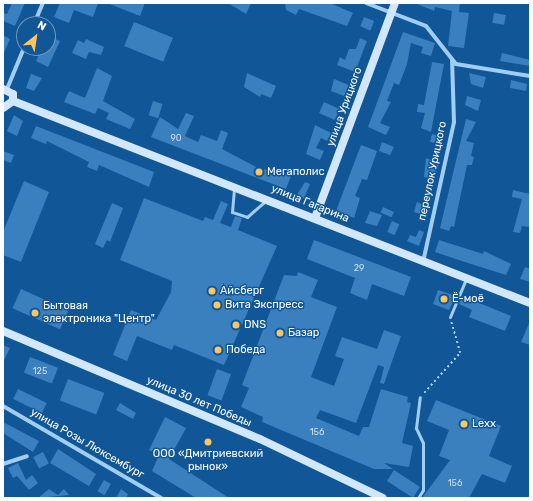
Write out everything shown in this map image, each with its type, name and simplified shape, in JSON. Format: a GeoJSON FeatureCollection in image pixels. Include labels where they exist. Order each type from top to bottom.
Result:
{"type":"FeatureCollection","features":[{"type":"Feature","properties":{"kind":"street"},"geometry":{"type":"LineString","coordinates":[[37,16],[43,3]]}},
{"type":"Feature","properties":{"kind":"street"},"geometry":{"type":"LineString","coordinates":[[366,3],[426,26],[456,64],[530,76]]}},
{"type":"Feature","properties":{"kind":"street","name":"улица Урицкого"},"geometry":{"type":"LineString","coordinates":[[316,218],[395,3]]}},
{"type":"Feature","properties":{"kind":"street"},"geometry":{"type":"LineString","coordinates":[[3,108],[13,101],[13,94],[5,89],[20,56]]}},
{"type":"Feature","properties":{"kind":"street","name":"переулок Урицкого"},"geometry":{"type":"LineString","coordinates":[[423,262],[454,122],[452,60]]}},
{"type":"Feature","properties":{"kind":"street","name":"улица Гагарина"},"geometry":{"type":"LineString","coordinates":[[13,101],[234,185],[423,262],[530,303]]}},
{"type":"Feature","properties":{"kind":"street","name":"улица 30 лет Победы"},"geometry":{"type":"LineString","coordinates":[[3,331],[260,440],[383,498]]}},
{"type":"Feature","properties":{"kind":"street","name":"улица Розы Люксембург"},"geometry":{"type":"LineString","coordinates":[[3,406],[161,498]]}},
{"type":"Feature","properties":{"kind":"street"},"geometry":{"type":"LineString","coordinates":[[3,464],[27,456]]}},
{"type":"Feature","properties":{"kind":"lane"},"geometry":{"type":"LineString","coordinates":[[234,185],[232,212],[247,217],[255,206],[268,200]]}},
{"type":"Feature","properties":{"kind":"lane"},"geometry":{"type":"LineString","coordinates":[[450,317],[466,279]]}},
{"type":"Feature","properties":{"kind":"lane"},"geometry":{"type":"LineString","coordinates":[[418,498],[423,490],[423,443],[416,428],[420,397]]}},
{"type":"Feature","properties":{"kind":"path"},"geometry":{"type":"LineString","coordinates":[[420,397],[460,353],[450,317]]}},
{"type":"Feature","properties":{"kind":"building"},"geometry":{"type":"Polygon","coordinates":[[[12,3],[25,3],[19,16],[16,16],[15,26],[3,21],[3,13],[7,14],[12,3]]]}},
{"type":"Feature","properties":{"kind":"building"},"geometry":{"type":"Polygon","coordinates":[[[60,3],[98,3],[93,17],[74,10],[69,23],[54,16],[60,3]]]}},
{"type":"Feature","properties":{"kind":"building"},"geometry":{"type":"Polygon","coordinates":[[[107,3],[145,3],[140,16],[107,3]]]}},
{"type":"Feature","properties":{"kind":"building"},"geometry":{"type":"Polygon","coordinates":[[[228,3],[251,3],[246,14],[228,3]]]}},
{"type":"Feature","properties":{"kind":"building"},"geometry":{"type":"Polygon","coordinates":[[[285,3],[330,3],[353,13],[347,26],[299,9],[296,15],[286,10],[285,3]]]}},
{"type":"Feature","properties":{"kind":"building"},"geometry":{"type":"Polygon","coordinates":[[[415,3],[460,3],[459,12],[469,13],[464,48],[448,46],[452,11],[435,7],[434,11],[415,3]]]}},
{"type":"Feature","properties":{"kind":"building"},"geometry":{"type":"Polygon","coordinates":[[[494,13],[506,15],[504,25],[492,23],[494,13]]]}},
{"type":"Feature","properties":{"kind":"building"},"geometry":{"type":"Polygon","coordinates":[[[364,17],[374,21],[370,30],[360,26],[364,17]]]}},
{"type":"Feature","properties":{"kind":"building"},"geometry":{"type":"Polygon","coordinates":[[[134,22],[173,38],[163,62],[124,46],[134,22]]]}},
{"type":"Feature","properties":{"kind":"building"},"geometry":{"type":"Polygon","coordinates":[[[403,32],[435,43],[431,56],[421,53],[423,47],[411,43],[407,64],[399,85],[394,83],[387,101],[391,102],[380,123],[390,127],[386,135],[368,127],[403,32]]]}},
{"type":"Feature","properties":{"kind":"building"},"geometry":{"type":"Polygon","coordinates":[[[3,35],[10,39],[3,55],[3,35]]]}},
{"type":"Feature","properties":{"kind":"building"},"geometry":{"type":"Polygon","coordinates":[[[360,38],[367,41],[355,72],[337,65],[340,57],[345,60],[349,49],[356,49],[360,38]]]}},
{"type":"Feature","properties":{"kind":"building"},"geometry":{"type":"Polygon","coordinates":[[[56,39],[60,41],[56,50],[56,39]]]}},
{"type":"Feature","properties":{"kind":"building"},"geometry":{"type":"Polygon","coordinates":[[[86,39],[104,47],[101,55],[89,52],[86,59],[72,53],[78,40],[84,43],[86,39]]]}},
{"type":"Feature","properties":{"kind":"building"},"geometry":{"type":"Polygon","coordinates":[[[502,53],[530,60],[530,66],[500,61],[502,53]]]}},
{"type":"Feature","properties":{"kind":"building"},"geometry":{"type":"Polygon","coordinates":[[[38,56],[53,56],[48,67],[36,61],[38,56]]]}},
{"type":"Feature","properties":{"kind":"building"},"geometry":{"type":"Polygon","coordinates":[[[432,62],[444,64],[431,132],[421,128],[425,113],[417,112],[418,104],[424,105],[432,62]]]}},
{"type":"Feature","properties":{"kind":"building"},"geometry":{"type":"Polygon","coordinates":[[[97,68],[112,76],[103,101],[135,119],[130,129],[106,119],[109,113],[98,108],[95,114],[64,102],[69,91],[85,98],[97,68]]]}},
{"type":"Feature","properties":{"kind":"building"},"geometry":{"type":"Polygon","coordinates":[[[247,73],[276,86],[271,98],[261,94],[260,97],[244,87],[247,73]]]}},
{"type":"Feature","properties":{"kind":"building"},"geometry":{"type":"Polygon","coordinates":[[[469,73],[486,77],[483,88],[471,84],[469,73]]]}},
{"type":"Feature","properties":{"kind":"building"},"geometry":{"type":"Polygon","coordinates":[[[31,74],[42,78],[34,91],[26,88],[31,74]]]}},
{"type":"Feature","properties":{"kind":"building"},"geometry":{"type":"Polygon","coordinates":[[[334,79],[349,85],[344,96],[331,91],[334,79]]]}},
{"type":"Feature","properties":{"kind":"building"},"geometry":{"type":"Polygon","coordinates":[[[511,80],[527,84],[526,91],[510,88],[511,80]]]}},
{"type":"Feature","properties":{"kind":"building"},"geometry":{"type":"Polygon","coordinates":[[[467,96],[481,100],[478,111],[465,105],[467,96]]]}},
{"type":"Feature","properties":{"kind":"building"},"geometry":{"type":"Polygon","coordinates":[[[153,101],[163,104],[158,118],[149,115],[153,101]]]}},
{"type":"Feature","properties":{"kind":"building"},"geometry":{"type":"Polygon","coordinates":[[[324,102],[340,109],[335,120],[319,113],[324,102]]]}},
{"type":"Feature","properties":{"kind":"building"},"geometry":{"type":"Polygon","coordinates":[[[186,113],[194,116],[185,136],[198,142],[201,135],[217,141],[221,130],[228,133],[222,149],[256,167],[291,176],[286,189],[151,137],[160,117],[178,129],[186,113]]]}},
{"type":"Feature","properties":{"kind":"building"},"geometry":{"type":"Polygon","coordinates":[[[14,115],[23,121],[17,136],[7,131],[14,115]]]}},
{"type":"Feature","properties":{"kind":"building"},"geometry":{"type":"Polygon","coordinates":[[[466,119],[476,122],[466,141],[474,143],[471,156],[474,157],[472,165],[467,165],[454,227],[451,226],[449,231],[440,228],[466,119]]]}},
{"type":"Feature","properties":{"kind":"building"},"geometry":{"type":"Polygon","coordinates":[[[315,125],[331,133],[327,141],[321,138],[316,148],[324,151],[320,160],[306,154],[315,125]]]}},
{"type":"Feature","properties":{"kind":"building"},"geometry":{"type":"Polygon","coordinates":[[[36,126],[154,172],[149,187],[99,165],[97,171],[87,167],[89,162],[47,141],[46,144],[31,138],[36,126]]]}},
{"type":"Feature","properties":{"kind":"building"},"geometry":{"type":"Polygon","coordinates":[[[432,134],[444,137],[442,145],[430,142],[432,134]]]}},
{"type":"Feature","properties":{"kind":"building"},"geometry":{"type":"Polygon","coordinates":[[[382,142],[394,147],[390,155],[379,151],[382,142]]]}},
{"type":"Feature","properties":{"kind":"building"},"geometry":{"type":"Polygon","coordinates":[[[361,145],[377,151],[367,180],[362,179],[355,196],[360,198],[354,218],[336,211],[361,145]]]}},
{"type":"Feature","properties":{"kind":"building"},"geometry":{"type":"Polygon","coordinates":[[[3,151],[14,155],[11,163],[3,160],[3,151]]]}},
{"type":"Feature","properties":{"kind":"building"},"geometry":{"type":"Polygon","coordinates":[[[426,158],[439,163],[430,194],[425,192],[429,178],[424,177],[426,158]]]}},
{"type":"Feature","properties":{"kind":"building"},"geometry":{"type":"Polygon","coordinates":[[[24,181],[49,192],[21,262],[3,255],[3,232],[24,181]]]}},
{"type":"Feature","properties":{"kind":"building"},"geometry":{"type":"Polygon","coordinates":[[[305,182],[310,184],[304,198],[297,195],[305,182]]]}},
{"type":"Feature","properties":{"kind":"building"},"geometry":{"type":"Polygon","coordinates":[[[513,190],[530,194],[529,227],[522,226],[520,233],[513,232],[522,199],[512,197],[513,190]]]}},
{"type":"Feature","properties":{"kind":"building","name":"Айсберг"},"geometry":{"type":"Polygon","coordinates":[[[144,198],[203,221],[205,217],[213,220],[221,201],[228,204],[220,223],[231,227],[235,216],[242,218],[238,230],[277,246],[224,365],[174,345],[172,350],[137,336],[127,361],[113,355],[131,310],[156,320],[171,292],[172,281],[120,260],[144,198]]]}},
{"type":"Feature","properties":{"kind":"building"},"geometry":{"type":"Polygon","coordinates":[[[417,202],[428,207],[426,216],[414,212],[417,202]]]}},
{"type":"Feature","properties":{"kind":"building"},"geometry":{"type":"Polygon","coordinates":[[[112,203],[123,208],[110,242],[107,240],[103,248],[95,244],[112,203]]]}},
{"type":"Feature","properties":{"kind":"building"},"geometry":{"type":"Polygon","coordinates":[[[383,207],[394,212],[392,217],[381,212],[383,207]]]}},
{"type":"Feature","properties":{"kind":"building"},"geometry":{"type":"Polygon","coordinates":[[[370,211],[382,215],[377,226],[365,223],[370,211]]]}},
{"type":"Feature","properties":{"kind":"building"},"geometry":{"type":"Polygon","coordinates":[[[392,221],[399,224],[395,235],[387,232],[392,221]]]}},
{"type":"Feature","properties":{"kind":"building"},"geometry":{"type":"Polygon","coordinates":[[[419,230],[424,232],[419,246],[407,241],[410,235],[416,237],[419,230]]]}},
{"type":"Feature","properties":{"kind":"building"},"geometry":{"type":"Polygon","coordinates":[[[314,240],[411,277],[404,296],[372,284],[367,300],[350,293],[355,278],[307,259],[314,240]]]}},
{"type":"Feature","properties":{"kind":"building"},"geometry":{"type":"Polygon","coordinates":[[[439,240],[483,254],[484,251],[511,264],[506,275],[435,252],[439,240]]]}},
{"type":"Feature","properties":{"kind":"building"},"geometry":{"type":"Polygon","coordinates":[[[525,267],[530,269],[530,282],[520,279],[525,267]]]}},
{"type":"Feature","properties":{"kind":"building"},"geometry":{"type":"Polygon","coordinates":[[[298,272],[318,280],[311,297],[337,307],[311,377],[334,386],[344,359],[335,356],[342,337],[377,349],[384,330],[401,336],[384,384],[380,383],[384,367],[378,365],[356,423],[320,410],[316,418],[359,436],[363,427],[369,427],[381,389],[408,397],[407,402],[411,403],[402,443],[413,446],[409,467],[384,463],[393,469],[374,469],[262,422],[263,417],[241,407],[249,388],[242,385],[284,275],[297,276],[298,272]]]}},
{"type":"Feature","properties":{"kind":"building"},"geometry":{"type":"Polygon","coordinates":[[[21,289],[69,310],[60,329],[12,308],[21,289]]]}},
{"type":"Feature","properties":{"kind":"building"},"geometry":{"type":"Polygon","coordinates":[[[438,290],[456,296],[449,310],[433,304],[438,290]]]}},
{"type":"Feature","properties":{"kind":"building"},"geometry":{"type":"Polygon","coordinates":[[[462,296],[511,316],[505,331],[469,317],[472,310],[459,304],[462,296]]]}},
{"type":"Feature","properties":{"kind":"building"},"geometry":{"type":"Polygon","coordinates":[[[530,321],[530,345],[521,342],[530,321]]]}},
{"type":"Feature","properties":{"kind":"building"},"geometry":{"type":"Polygon","coordinates":[[[3,345],[10,348],[3,362],[3,345]]]}},
{"type":"Feature","properties":{"kind":"building"},"geometry":{"type":"Polygon","coordinates":[[[30,357],[58,368],[52,384],[24,373],[30,357]]]}},
{"type":"Feature","properties":{"kind":"building"},"geometry":{"type":"Polygon","coordinates":[[[217,369],[231,374],[222,400],[207,395],[217,369]]]}},
{"type":"Feature","properties":{"kind":"building"},"geometry":{"type":"Polygon","coordinates":[[[68,379],[104,393],[96,414],[60,400],[68,379]]]}},
{"type":"Feature","properties":{"kind":"building"},"geometry":{"type":"Polygon","coordinates":[[[18,389],[47,403],[42,413],[13,399],[18,389]]]}},
{"type":"Feature","properties":{"kind":"building"},"geometry":{"type":"Polygon","coordinates":[[[436,400],[501,426],[489,456],[512,466],[505,483],[482,474],[469,498],[422,498],[450,460],[439,456],[449,430],[427,421],[436,400]]]}},
{"type":"Feature","properties":{"kind":"building"},"geometry":{"type":"Polygon","coordinates":[[[120,403],[136,413],[133,419],[116,410],[120,403]]]}},
{"type":"Feature","properties":{"kind":"building"},"geometry":{"type":"Polygon","coordinates":[[[165,417],[186,428],[169,459],[229,498],[196,498],[152,471],[159,455],[149,450],[165,417]]]}},
{"type":"Feature","properties":{"kind":"building"},"geometry":{"type":"Polygon","coordinates":[[[3,422],[39,441],[33,452],[3,433],[3,422]]]}},
{"type":"Feature","properties":{"kind":"building"},"geometry":{"type":"Polygon","coordinates":[[[58,449],[96,474],[89,486],[50,463],[58,449]]]}},
{"type":"Feature","properties":{"kind":"building"},"geometry":{"type":"Polygon","coordinates":[[[43,452],[49,464],[39,469],[33,457],[43,452]]]}},
{"type":"Feature","properties":{"kind":"building"},"geometry":{"type":"Polygon","coordinates":[[[18,463],[26,480],[32,475],[38,483],[29,490],[17,476],[13,478],[8,468],[18,463]]]}},
{"type":"Feature","properties":{"kind":"building"},"geometry":{"type":"Polygon","coordinates":[[[394,470],[420,487],[413,498],[387,481],[394,470]]]}},
{"type":"Feature","properties":{"kind":"building"},"geometry":{"type":"Polygon","coordinates":[[[104,480],[111,484],[104,495],[98,491],[104,480]]]}},
{"type":"Feature","properties":{"kind":"building"},"geometry":{"type":"Polygon","coordinates":[[[49,489],[58,495],[64,489],[69,495],[38,498],[49,489]]]}},
{"type":"Feature","properties":{"kind":"building"},"geometry":{"type":"Polygon","coordinates":[[[121,489],[128,494],[126,498],[116,498],[121,489]]]}},
{"type":"Feature","properties":{"kind":"place","name":"Мегаполис"},"geometry":{"type":"Point","coordinates":[259,172]}},
{"type":"Feature","properties":{"kind":"place","name":"Айсберг"},"geometry":{"type":"Point","coordinates":[212,291]}},
{"type":"Feature","properties":{"kind":"place","name":"Ё-моё"},"geometry":{"type":"Point","coordinates":[444,299]}},
{"type":"Feature","properties":{"kind":"place","name":"Вита Экспресс"},"geometry":{"type":"Point","coordinates":[217,305]}},
{"type":"Feature","properties":{"kind":"place","name":"Бытовая электроника \"Центр\""},"geometry":{"type":"Point","coordinates":[35,313]}},
{"type":"Feature","properties":{"kind":"place","name":"DNS"},"geometry":{"type":"Point","coordinates":[236,325]}},
{"type":"Feature","properties":{"kind":"place","name":"Базар"},"geometry":{"type":"Point","coordinates":[280,333]}},
{"type":"Feature","properties":{"kind":"place","name":"Победа"},"geometry":{"type":"Point","coordinates":[218,350]}},
{"type":"Feature","properties":{"kind":"place","name":"Lexx"},"geometry":{"type":"Point","coordinates":[464,424]}},
{"type":"Feature","properties":{"kind":"place","name":"ООО «Дмитриевский рынок»"},"geometry":{"type":"Point","coordinates":[208,442]}}]}
